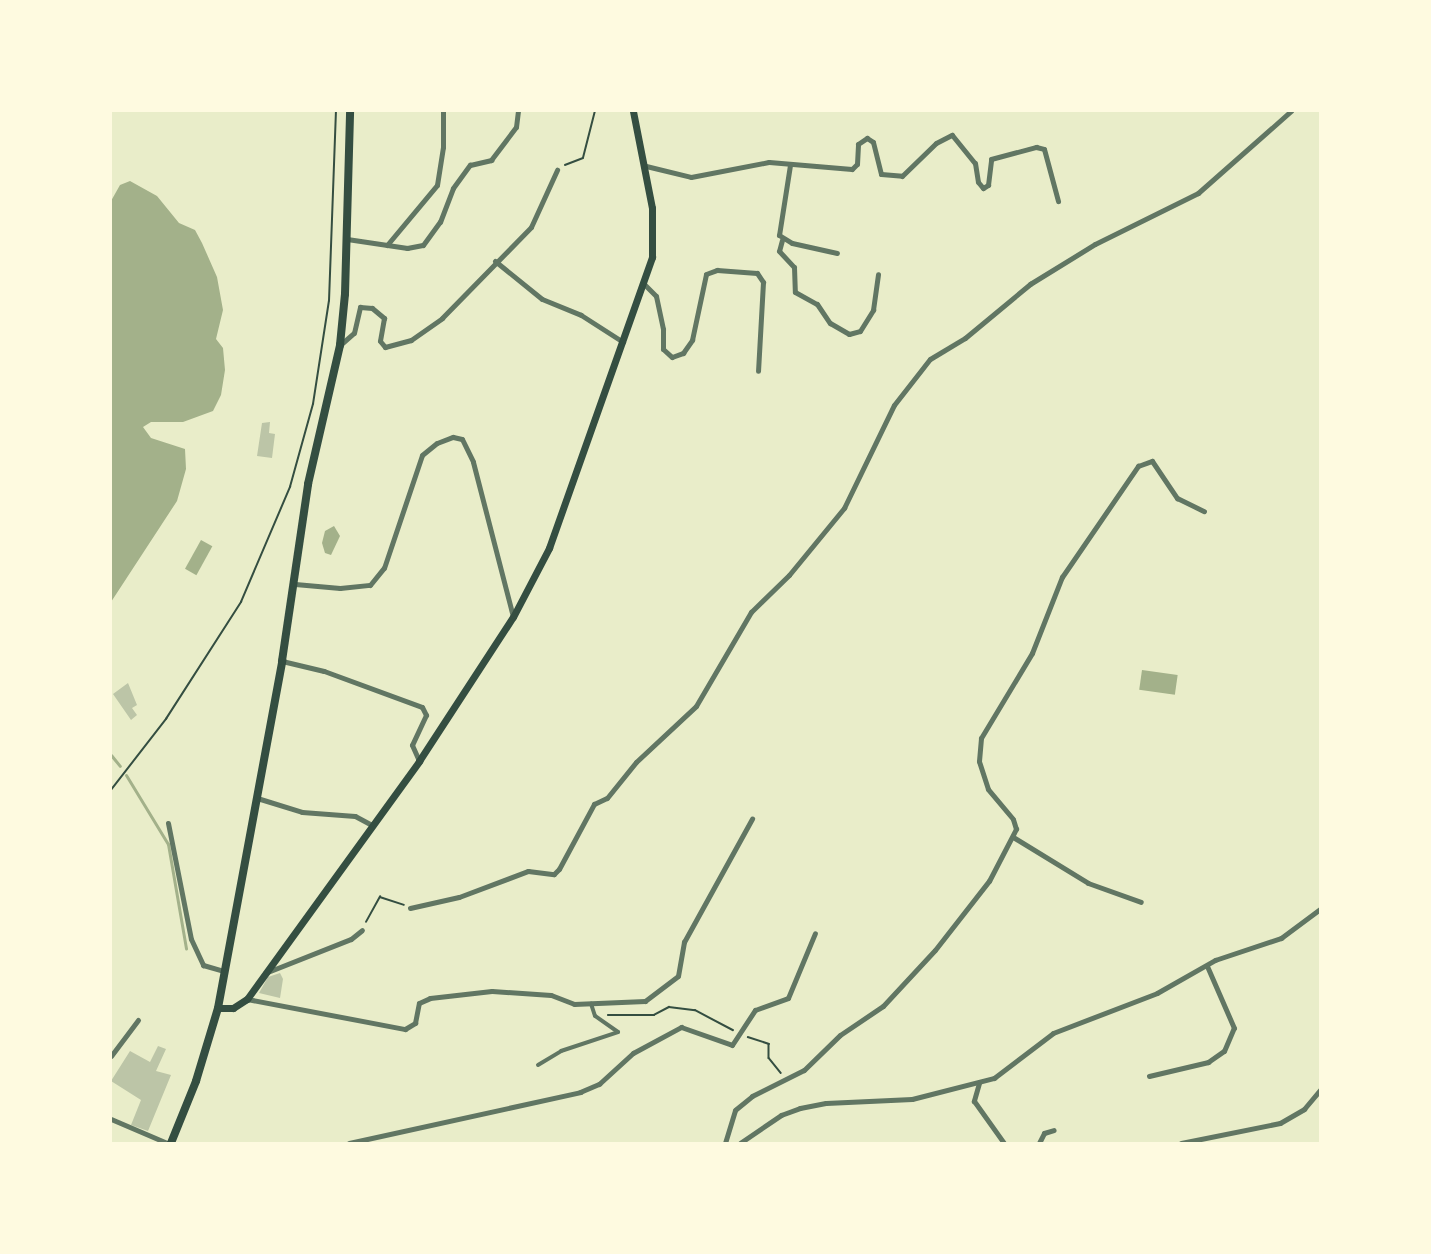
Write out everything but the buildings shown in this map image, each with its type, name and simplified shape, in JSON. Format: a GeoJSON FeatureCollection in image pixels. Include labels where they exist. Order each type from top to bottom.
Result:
{"type":"FeatureCollection","features":[{"type":"Feature","properties":{"kind":"main road"},"geometry":{"type":"LineString","coordinates":[[169,1143],[196,1081],[218,1008],[282,662],[307,491],[340,345],[347,239],[350,111]]}},
{"type":"Feature","properties":{"kind":"main road"},"geometry":{"type":"LineString","coordinates":[[218,1008],[233,1008],[246,999],[419,761],[513,617],[549,548],[644,284],[654,237],[646,166],[633,111]]}},
{"type":"Feature","properties":{"kind":"street"},"geometry":{"type":"LineString","coordinates":[[387,245],[437,185],[443,147],[443,111]]}},
{"type":"Feature","properties":{"kind":"street"},"geometry":{"type":"LineString","coordinates":[[347,239],[387,245],[423,245],[440,222],[453,188],[470,165],[491,160],[516,127],[518,111]]}},
{"type":"Feature","properties":{"kind":"street"},"geometry":{"type":"LineString","coordinates":[[410,908],[459,897],[528,871],[554,874],[559,869],[594,804],[607,798],[636,762],[696,706],[751,612],[789,575],[844,508],[894,405],[930,359],[965,338],[1030,284],[1095,244],[1198,193],[1291,111]]}},
{"type":"Feature","properties":{"kind":"street"},"geometry":{"type":"LineString","coordinates":[[646,166],[691,177],[753,164],[852,169],[857,164],[858,144],[867,138],[873,142],[881,174],[902,176],[936,143],[952,135],[975,163],[978,182],[983,188],[988,185],[991,159],[1036,147],[1044,149],[1058,201]]}},
{"type":"Feature","properties":{"kind":"street"},"geometry":{"type":"LineString","coordinates":[[790,165],[779,235],[782,240],[779,251],[794,267],[795,292],[817,304],[827,321],[849,334],[860,331],[873,310],[878,274]]}},
{"type":"Feature","properties":{"kind":"street"},"geometry":{"type":"LineString","coordinates":[[340,345],[354,333],[357,311],[362,306],[372,308],[384,318],[381,345],[411,340],[442,318],[495,261],[531,227],[557,170]]}},
{"type":"Feature","properties":{"kind":"street"},"geometry":{"type":"LineString","coordinates":[[782,240],[837,253]]}},
{"type":"Feature","properties":{"kind":"street"},"geometry":{"type":"LineString","coordinates":[[495,261],[542,299],[581,315],[623,342]]}},
{"type":"Feature","properties":{"kind":"street"},"geometry":{"type":"LineString","coordinates":[[644,284],[656,297],[663,329],[663,349],[672,357],[683,353],[692,340],[706,274],[717,270],[757,273],[763,282],[758,371]]}},
{"type":"Feature","properties":{"kind":"street"},"geometry":{"type":"LineString","coordinates":[[295,584],[340,588],[370,585],[384,568],[422,455],[437,443],[453,437],[462,439],[472,462],[513,617]]}},
{"type":"Feature","properties":{"kind":"street"},"geometry":{"type":"LineString","coordinates":[[725,1143],[735,1110],[752,1096],[804,1070],[840,1035],[893,997],[969,909],[1013,837],[1013,819],[985,780],[979,761],[981,738],[1032,653],[1062,577],[1146,460],[1152,461],[1177,498],[1204,511]]}},
{"type":"Feature","properties":{"kind":"street"},"geometry":{"type":"LineString","coordinates":[[282,662],[362,685],[425,710],[412,745],[419,761]]}},
{"type":"Feature","properties":{"kind":"street"},"geometry":{"type":"LineString","coordinates":[[257,798],[302,812],[355,816],[372,825]]}},
{"type":"Feature","properties":{"kind":"street"},"geometry":{"type":"LineString","coordinates":[[246,999],[405,1029],[415,1023],[419,1003],[430,998],[492,991],[551,995],[574,1004],[645,1001],[672,984],[682,967],[684,942],[695,918],[752,819]]}},
{"type":"Feature","properties":{"kind":"street"},"geometry":{"type":"LineString","coordinates":[[168,823],[195,950],[203,965],[224,971]]}},
{"type":"Feature","properties":{"kind":"street"},"geometry":{"type":"LineString","coordinates":[[1013,837],[1088,883],[1141,902]]}},
{"type":"Feature","properties":{"kind":"street"},"geometry":{"type":"LineString","coordinates":[[740,1143],[781,1115],[800,1108],[826,1103],[912,1099],[979,1083],[1002,1073],[1053,1032],[1157,993],[1208,966],[1281,938],[1320,909]]}},
{"type":"Feature","properties":{"kind":"street"},"geometry":{"type":"LineString","coordinates":[[265,973],[351,939],[362,930]]}},
{"type":"Feature","properties":{"kind":"street"},"geometry":{"type":"LineString","coordinates":[[349,1143],[589,1089],[633,1053],[681,1027],[728,1046],[739,1036],[755,1010],[788,998],[815,933]]}},
{"type":"Feature","properties":{"kind":"street"},"geometry":{"type":"LineString","coordinates":[[1149,1076],[1208,1062],[1224,1050],[1234,1028],[1208,966]]}},
{"type":"Feature","properties":{"kind":"street"},"geometry":{"type":"LineString","coordinates":[[538,1065],[561,1050],[618,1032],[595,1016],[591,1003]]}},
{"type":"Feature","properties":{"kind":"street"},"geometry":{"type":"LineString","coordinates":[[111,1056],[138,1020]]}},
{"type":"Feature","properties":{"kind":"street"},"geometry":{"type":"LineString","coordinates":[[979,1083],[974,1101],[1004,1143]]}},
{"type":"Feature","properties":{"kind":"street"},"geometry":{"type":"LineString","coordinates":[[1181,1143],[1280,1123],[1304,1109],[1320,1090]]}},
{"type":"Feature","properties":{"kind":"street"},"geometry":{"type":"LineString","coordinates":[[111,1119],[169,1143]]}},
{"type":"Feature","properties":{"kind":"street"},"geometry":{"type":"LineString","coordinates":[[1039,1143],[1044,1133],[1054,1130]]}},
{"type":"Feature","properties":{"kind":"path"},"geometry":{"type":"LineString","coordinates":[[111,790],[133,763],[209,656],[249,590],[300,456],[320,371],[329,301],[336,111]]}},
{"type":"Feature","properties":{"kind":"path"},"geometry":{"type":"LineString","coordinates":[[557,170],[583,158],[595,111]]}},
{"type":"Feature","properties":{"kind":"path"},"geometry":{"type":"LineString","coordinates":[[362,930],[380,897],[410,908]]}},
{"type":"Feature","properties":{"kind":"shaded area"},"geometry":{"type":"Polygon","coordinates":[[[130,181],[157,196],[179,223],[195,230],[202,243],[217,277],[223,310],[216,339],[223,348],[225,370],[221,395],[213,411],[183,422],[151,422],[143,427],[151,438],[185,449],[186,469],[177,501],[111,602],[111,201],[120,185],[130,181]]]}},
{"type":"Feature","properties":{"kind":"shaded area"},"geometry":{"type":"Polygon","coordinates":[[[334,526],[340,536],[331,555],[325,553],[322,543],[325,531],[334,526]]]}},
{"type":"Feature","properties":{"kind":"shaded area"},"geometry":{"type":"Polygon","coordinates":[[[201,540],[212,546],[196,575],[185,569],[201,540]]]}},
{"type":"Feature","properties":{"kind":"shaded area"},"geometry":{"type":"Polygon","coordinates":[[[1142,670],[1178,675],[1175,695],[1139,690],[1142,670]]]}},
{"type":"Feature","properties":{"kind":"waterway"},"geometry":{"type":"LineString","coordinates":[[111,755],[120,766]]}},
{"type":"Feature","properties":{"kind":"waterway"},"geometry":{"type":"LineString","coordinates":[[126,775],[168,844],[186,948]]}}]}
